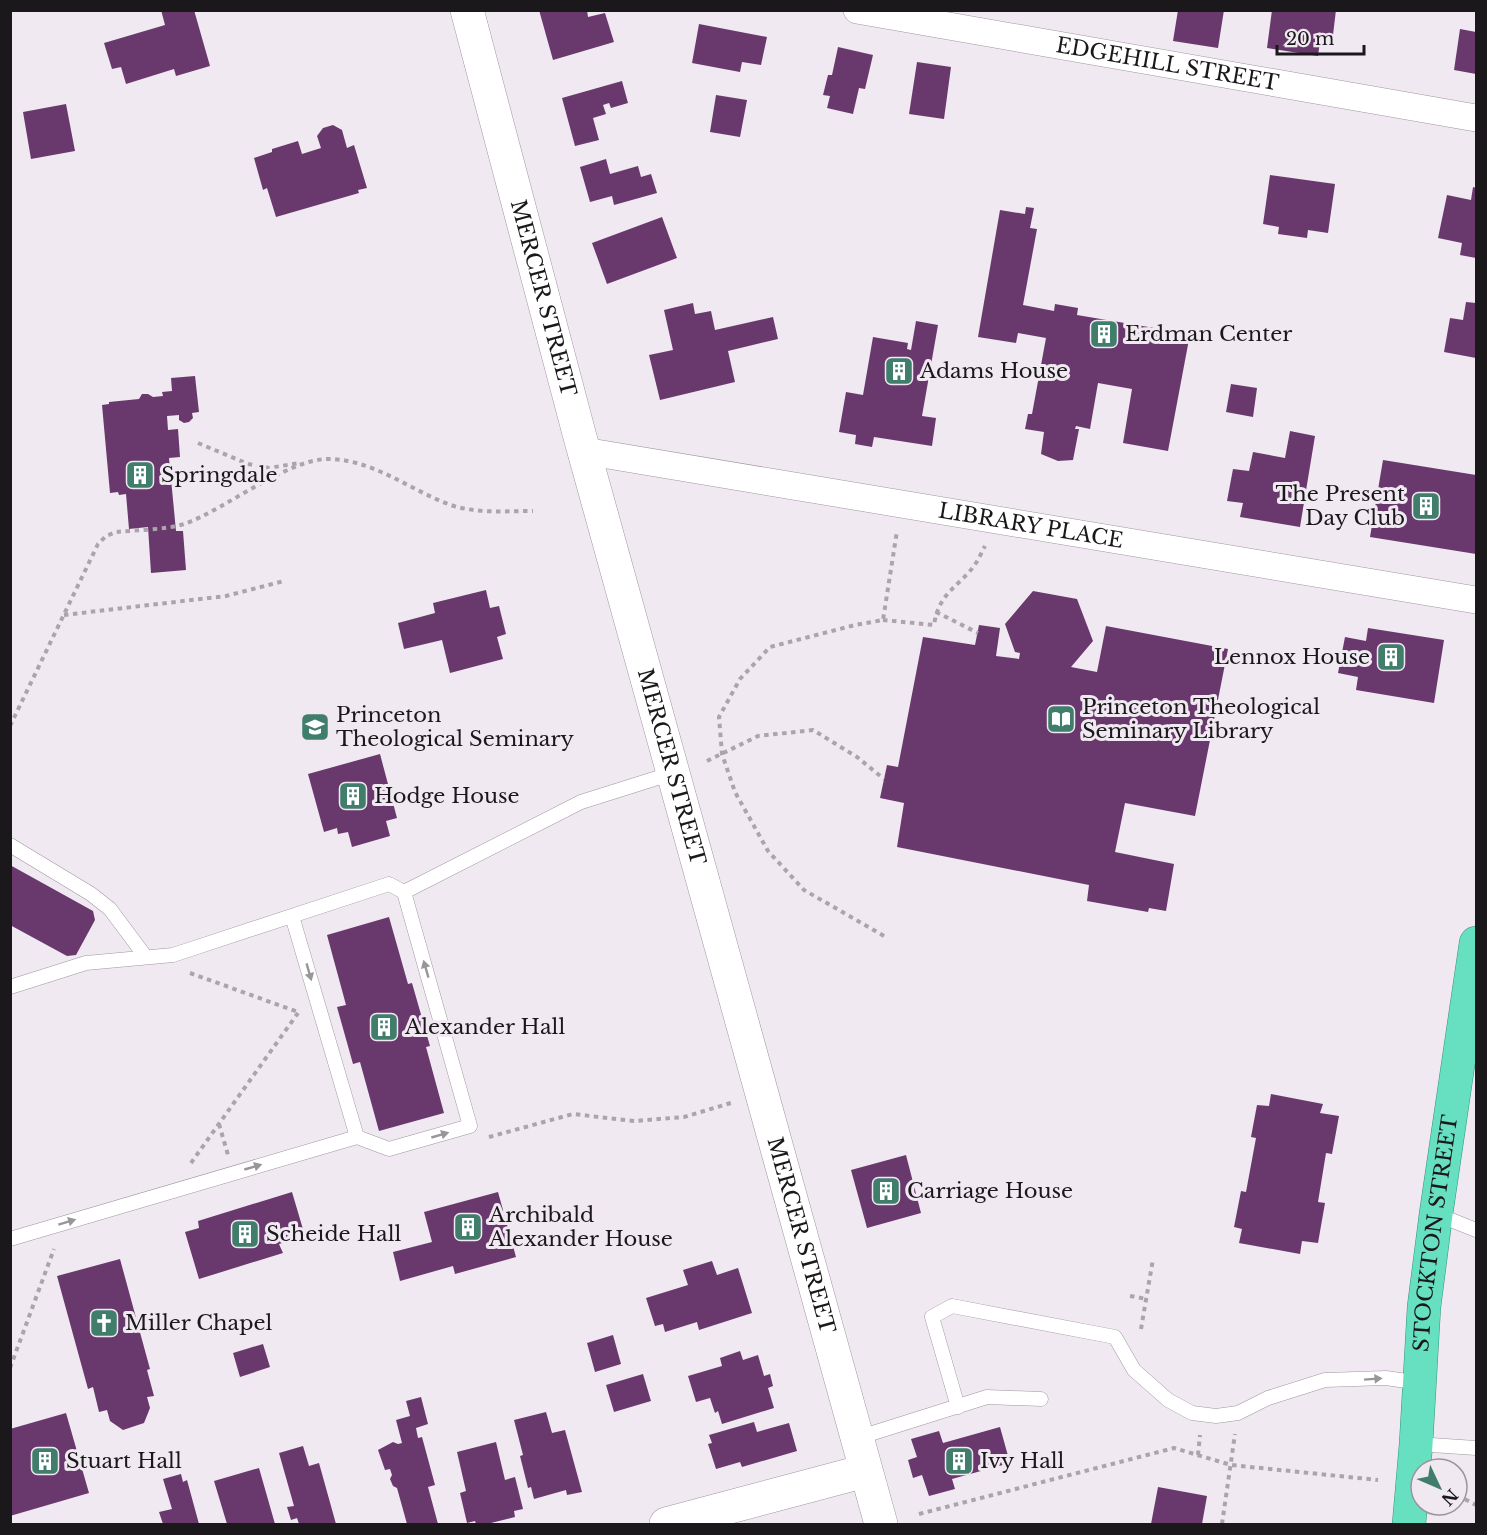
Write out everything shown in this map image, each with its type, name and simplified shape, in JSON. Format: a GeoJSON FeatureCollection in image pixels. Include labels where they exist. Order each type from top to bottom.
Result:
{"type":"FeatureCollection","features":[{"type":"Feature","properties":{"kind":"highway","name":"STOCKTON STREET"},"geometry":{"type":"LineString","coordinates":[[1409,1524],[1424,1307],[1436,1214],[1474,972]]}},
{"type":"Feature","properties":{"kind":"main road","name":"MERCER STREET"},"geometry":{"type":"LineString","coordinates":[[467,10],[584,451],[881,1524]]}},
{"type":"Feature","properties":{"kind":"main road"},"geometry":{"type":"LineString","coordinates":[[666,1524],[865,1471]]}},
{"type":"Feature","properties":{"kind":"street","name":"EDGEHILL STREET"},"geometry":{"type":"LineString","coordinates":[[857,10],[1476,118]]}},
{"type":"Feature","properties":{"kind":"street","name":"LIBRARY PLACE"},"geometry":{"type":"LineString","coordinates":[[584,451],[1476,600]]}},
{"type":"Feature","properties":{"kind":"lane"},"geometry":{"type":"LineString","coordinates":[[404,892],[581,802],[674,773]]}},
{"type":"Feature","properties":{"kind":"lane"},"geometry":{"type":"LineString","coordinates":[[10,845],[91,894],[111,909],[145,956]]}},
{"type":"Feature","properties":{"kind":"lane"},"geometry":{"type":"LineString","coordinates":[[10,987],[86,963],[173,954],[389,884],[404,892],[470,1126],[389,1149],[357,1137],[10,1239]]}},
{"type":"Feature","properties":{"kind":"lane"},"geometry":{"type":"LineString","coordinates":[[292,916],[357,1137]]}},
{"type":"Feature","properties":{"kind":"lane"},"geometry":{"type":"LineString","coordinates":[[1436,1214],[1476,1230]]}},
{"type":"Feature","properties":{"kind":"lane"},"geometry":{"type":"LineString","coordinates":[[958,1407],[932,1317],[952,1306],[1115,1337],[1134,1370],[1167,1400],[1192,1413],[1216,1416],[1238,1413],[1269,1398],[1325,1380],[1386,1378],[1420,1383]]}},
{"type":"Feature","properties":{"kind":"lane"},"geometry":{"type":"LineString","coordinates":[[857,1438],[987,1397],[1041,1399]]}},
{"type":"Feature","properties":{"kind":"lane"},"geometry":{"type":"LineString","coordinates":[[1416,1444],[1476,1448]]}},
{"type":"Feature","properties":{"kind":"path"},"geometry":{"type":"LineString","coordinates":[[198,442],[248,464],[269,468],[332,459],[362,464],[391,475],[447,504],[477,512],[533,511]]}},
{"type":"Feature","properties":{"kind":"path"},"geometry":{"type":"LineString","coordinates":[[10,726],[98,544],[106,536],[116,532],[182,524],[209,513],[303,462]]}},
{"type":"Feature","properties":{"kind":"path"},"geometry":{"type":"LineString","coordinates":[[883,620],[901,504]]}},
{"type":"Feature","properties":{"kind":"path"},"geometry":{"type":"LineString","coordinates":[[884,936],[804,890],[768,851],[735,792],[722,754],[719,717],[740,679],[770,647],[883,620],[934,625],[936,612],[948,590],[975,564],[998,520]]}},
{"type":"Feature","properties":{"kind":"path"},"geometry":{"type":"LineString","coordinates":[[64,615],[226,596],[284,581]]}},
{"type":"Feature","properties":{"kind":"path"},"geometry":{"type":"LineString","coordinates":[[936,612],[978,633]]}},
{"type":"Feature","properties":{"kind":"path"},"geometry":{"type":"LineString","coordinates":[[707,761],[759,736],[813,730],[857,757],[884,779]]}},
{"type":"Feature","properties":{"kind":"path"},"geometry":{"type":"LineString","coordinates":[[188,972],[298,1012]]}},
{"type":"Feature","properties":{"kind":"path"},"geometry":{"type":"LineString","coordinates":[[171,1191],[298,1012],[318,1003]]}},
{"type":"Feature","properties":{"kind":"path"},"geometry":{"type":"LineString","coordinates":[[470,1126],[482,1139],[573,1114],[634,1121],[684,1117],[762,1094]]}},
{"type":"Feature","properties":{"kind":"path"},"geometry":{"type":"LineString","coordinates":[[219,1124],[234,1172]]}},
{"type":"Feature","properties":{"kind":"path"},"geometry":{"type":"LineString","coordinates":[[10,1368],[63,1223]]}},
{"type":"Feature","properties":{"kind":"path"},"geometry":{"type":"LineString","coordinates":[[1141,1329],[1153,1260]]}},
{"type":"Feature","properties":{"kind":"path"},"geometry":{"type":"LineString","coordinates":[[1130,1296],[1147,1299]]}},
{"type":"Feature","properties":{"kind":"path"},"geometry":{"type":"LineString","coordinates":[[1222,1524],[1238,1413]]}},
{"type":"Feature","properties":{"kind":"path"},"geometry":{"type":"LineString","coordinates":[[919,1514],[1174,1448],[1231,1465],[1378,1480]]}},
{"type":"Feature","properties":{"kind":"building"},"geometry":{"type":"Polygon","coordinates":[[[161,10],[194,10],[210,66],[176,76],[174,69],[126,84],[121,67],[112,69],[104,43],[165,25],[161,10]]]}},
{"type":"Feature","properties":{"kind":"building"},"geometry":{"type":"Polygon","coordinates":[[[539,10],[587,10],[588,17],[605,13],[614,42],[553,60],[539,10]]]}},
{"type":"Feature","properties":{"kind":"building"},"geometry":{"type":"Polygon","coordinates":[[[1178,10],[1224,10],[1218,48],[1173,41],[1178,10]]]}},
{"type":"Feature","properties":{"kind":"building"},"geometry":{"type":"Polygon","coordinates":[[[1272,10],[1336,10],[1333,35],[1321,34],[1318,56],[1267,48],[1272,10]]]}},
{"type":"Feature","properties":{"kind":"building"},"geometry":{"type":"Polygon","coordinates":[[[699,24],[767,37],[761,65],[742,62],[740,72],[692,63],[699,24]]]}},
{"type":"Feature","properties":{"kind":"building"},"geometry":{"type":"Polygon","coordinates":[[[1460,29],[1476,32],[1476,74],[1454,70],[1460,29]]]}},
{"type":"Feature","properties":{"kind":"building"},"geometry":{"type":"Polygon","coordinates":[[[838,47],[873,55],[865,89],[859,88],[853,114],[827,108],[830,96],[823,95],[828,75],[832,75],[838,47]]]}},
{"type":"Feature","properties":{"kind":"building"},"geometry":{"type":"Polygon","coordinates":[[[917,62],[951,67],[944,119],[909,114],[917,62]]]}},
{"type":"Feature","properties":{"kind":"building"},"geometry":{"type":"Polygon","coordinates":[[[622,81],[628,103],[611,108],[609,103],[603,105],[606,114],[593,118],[599,140],[575,146],[562,98],[622,81]]]}},
{"type":"Feature","properties":{"kind":"building"},"geometry":{"type":"Polygon","coordinates":[[[716,95],[747,100],[740,137],[710,132],[716,95]]]}},
{"type":"Feature","properties":{"kind":"building"},"geometry":{"type":"Polygon","coordinates":[[[66,104],[75,151],[31,159],[23,112],[66,104]]]}},
{"type":"Feature","properties":{"kind":"building"},"geometry":{"type":"Polygon","coordinates":[[[333,125],[342,130],[347,148],[354,145],[367,188],[358,190],[359,193],[276,217],[267,188],[263,190],[254,158],[272,152],[272,149],[298,141],[302,154],[321,148],[317,136],[323,128],[333,125]]]}},
{"type":"Feature","properties":{"kind":"building"},"geometry":{"type":"Polygon","coordinates":[[[606,159],[610,174],[638,166],[641,177],[651,174],[657,193],[614,205],[612,196],[590,202],[580,167],[606,159]]]}},
{"type":"Feature","properties":{"kind":"building"},"geometry":{"type":"Polygon","coordinates":[[[1270,175],[1335,184],[1328,233],[1308,230],[1307,238],[1278,234],[1279,227],[1263,224],[1270,175]]]}},
{"type":"Feature","properties":{"kind":"building"},"geometry":{"type":"Polygon","coordinates":[[[1473,187],[1476,188],[1476,258],[1460,255],[1462,243],[1438,238],[1447,195],[1471,200],[1473,187]]]}},
{"type":"Feature","properties":{"kind":"building","name":"Erdman Center"},"geometry":{"type":"Polygon","coordinates":[[[1026,207],[1034,208],[1030,228],[1037,229],[1023,305],[1054,311],[1055,304],[1078,308],[1077,315],[1190,334],[1168,451],[1123,443],[1132,389],[1098,383],[1090,429],[1076,426],[1075,429],[1079,429],[1073,460],[1058,461],[1041,454],[1044,432],[1025,429],[1028,414],[1032,414],[1046,338],[1018,333],[1016,343],[978,337],[1000,210],[1025,214],[1026,207]]]}},
{"type":"Feature","properties":{"kind":"building"},"geometry":{"type":"Polygon","coordinates":[[[662,217],[677,258],[607,284],[592,243],[662,217]]]}},
{"type":"Feature","properties":{"kind":"building"},"geometry":{"type":"Polygon","coordinates":[[[1466,302],[1476,303],[1476,358],[1444,352],[1450,318],[1463,320],[1466,302]]]}},
{"type":"Feature","properties":{"kind":"building"},"geometry":{"type":"Polygon","coordinates":[[[693,303],[695,314],[711,311],[715,330],[773,317],[778,339],[728,351],[735,382],[660,400],[649,355],[673,350],[664,310],[693,303]]]}},
{"type":"Feature","properties":{"kind":"building","name":"Adams House"},"geometry":{"type":"Polygon","coordinates":[[[916,321],[938,325],[922,416],[936,418],[932,446],[874,437],[872,447],[855,444],[856,435],[839,432],[846,392],[863,395],[873,337],[908,343],[907,349],[911,350],[916,321]]]}},
{"type":"Feature","properties":{"kind":"building","name":"Springdale"},"geometry":{"type":"Polygon","coordinates":[[[195,376],[199,412],[192,413],[193,418],[184,423],[179,420],[179,415],[167,416],[168,430],[178,429],[180,457],[169,458],[176,531],[183,531],[186,570],[151,573],[148,527],[129,529],[126,494],[110,493],[102,405],[109,404],[109,402],[139,399],[142,394],[153,397],[163,396],[162,392],[172,391],[171,378],[195,376]]]}},
{"type":"Feature","properties":{"kind":"building"},"geometry":{"type":"Polygon","coordinates":[[[1231,384],[1257,388],[1253,417],[1226,412],[1231,384]]]}},
{"type":"Feature","properties":{"kind":"building"},"geometry":{"type":"Polygon","coordinates":[[[1290,431],[1315,436],[1300,527],[1240,517],[1243,503],[1227,501],[1233,469],[1249,471],[1253,452],[1285,458],[1290,431]]]}},
{"type":"Feature","properties":{"kind":"building","name":"The Present Day Club"},"geometry":{"type":"Polygon","coordinates":[[[1383,460],[1476,475],[1476,554],[1370,537],[1383,460]]]}},
{"type":"Feature","properties":{"kind":"building"},"geometry":{"type":"Polygon","coordinates":[[[486,590],[490,608],[499,606],[506,634],[497,637],[503,659],[450,673],[442,640],[404,649],[398,623],[435,613],[433,603],[486,590]]]}},
{"type":"Feature","properties":{"kind":"building","name":"Princeton Theological Seminary Library"},"geometry":{"type":"Polygon","coordinates":[[[1033,591],[1077,599],[1093,641],[1071,667],[1097,672],[1106,626],[1228,649],[1195,816],[1125,803],[1115,852],[1174,864],[1166,911],[1149,908],[1148,912],[1087,901],[1089,885],[897,847],[904,803],[880,798],[887,765],[898,767],[923,637],[975,645],[979,625],[1000,628],[996,656],[1019,659],[1020,653],[1015,652],[1005,624],[1033,591]]]}},
{"type":"Feature","properties":{"kind":"building","name":"Lennox House"},"geometry":{"type":"Polygon","coordinates":[[[1368,628],[1444,640],[1434,703],[1356,690],[1358,677],[1338,673],[1345,637],[1366,641],[1368,628]]]}},
{"type":"Feature","properties":{"kind":"building","name":"Hodge House"},"geometry":{"type":"Polygon","coordinates":[[[380,754],[397,818],[386,821],[390,836],[352,847],[348,832],[338,834],[337,828],[324,832],[308,774],[380,754]]]}},
{"type":"Feature","properties":{"kind":"building"},"geometry":{"type":"Polygon","coordinates":[[[10,865],[93,911],[95,920],[76,955],[67,956],[10,925],[10,865]]]}},
{"type":"Feature","properties":{"kind":"building","name":"Alexander Hall"},"geometry":{"type":"Polygon","coordinates":[[[389,917],[408,984],[412,983],[430,1046],[426,1047],[444,1113],[379,1131],[360,1062],[353,1064],[337,1007],[346,1005],[327,935],[389,917]]]}},
{"type":"Feature","properties":{"kind":"building"},"geometry":{"type":"Polygon","coordinates":[[[1271,1094],[1323,1104],[1320,1113],[1339,1116],[1332,1154],[1326,1153],[1318,1202],[1325,1203],[1318,1243],[1302,1241],[1300,1254],[1239,1243],[1242,1229],[1234,1227],[1241,1191],[1246,1192],[1256,1138],[1251,1137],[1257,1105],[1269,1106],[1271,1094]]]}},
{"type":"Feature","properties":{"kind":"building","name":"Carriage House"},"geometry":{"type":"Polygon","coordinates":[[[906,1155],[921,1213],[867,1228],[851,1170],[906,1155]]]}},
{"type":"Feature","properties":{"kind":"building","name":"Scheide Hall"},"geometry":{"type":"Polygon","coordinates":[[[292,1192],[305,1236],[279,1244],[283,1253],[199,1279],[185,1232],[199,1228],[198,1221],[292,1192]]]}},
{"type":"Feature","properties":{"kind":"building","name":"Archibald Alexander House"},"geometry":{"type":"Polygon","coordinates":[[[498,1192],[516,1257],[455,1274],[453,1266],[400,1281],[393,1252],[432,1242],[424,1212],[498,1192]]]}},
{"type":"Feature","properties":{"kind":"building","name":"Miller Chapel"},"geometry":{"type":"Polygon","coordinates":[[[120,1259],[150,1369],[147,1370],[154,1396],[147,1397],[150,1408],[144,1423],[123,1430],[110,1421],[107,1410],[99,1412],[93,1387],[88,1389],[57,1276],[120,1259]]]}},
{"type":"Feature","properties":{"kind":"building"},"geometry":{"type":"Polygon","coordinates":[[[712,1261],[717,1275],[738,1268],[752,1313],[699,1330],[697,1322],[665,1332],[663,1324],[655,1326],[646,1298],[688,1285],[683,1270],[712,1261]]]}},
{"type":"Feature","properties":{"kind":"building"},"geometry":{"type":"Polygon","coordinates":[[[613,1335],[621,1364],[595,1372],[587,1343],[613,1335]]]}},
{"type":"Feature","properties":{"kind":"building"},"geometry":{"type":"Polygon","coordinates":[[[263,1344],[270,1367],[240,1377],[233,1353],[263,1344]]]}},
{"type":"Feature","properties":{"kind":"building"},"geometry":{"type":"Polygon","coordinates":[[[740,1351],[743,1360],[758,1355],[764,1376],[770,1374],[773,1386],[768,1388],[774,1408],[722,1424],[718,1411],[715,1413],[710,1398],[696,1402],[688,1376],[722,1366],[720,1358],[740,1351]]]}},
{"type":"Feature","properties":{"kind":"building"},"geometry":{"type":"Polygon","coordinates":[[[643,1374],[651,1401],[614,1412],[606,1385],[643,1374]]]}},
{"type":"Feature","properties":{"kind":"building"},"geometry":{"type":"Polygon","coordinates":[[[421,1397],[428,1424],[416,1428],[418,1438],[422,1437],[435,1485],[428,1487],[438,1524],[407,1524],[397,1488],[393,1486],[390,1479],[392,1475],[390,1469],[385,1470],[378,1450],[393,1442],[402,1443],[396,1420],[410,1416],[406,1401],[421,1397]]]}},
{"type":"Feature","properties":{"kind":"building"},"geometry":{"type":"Polygon","coordinates":[[[546,1412],[552,1433],[565,1430],[582,1492],[567,1495],[566,1490],[534,1499],[531,1487],[528,1488],[514,1420],[546,1412]]]}},
{"type":"Feature","properties":{"kind":"building","name":"Stuart Hall"},"geometry":{"type":"Polygon","coordinates":[[[66,1413],[89,1493],[10,1516],[10,1429],[66,1413]]]}},
{"type":"Feature","properties":{"kind":"building"},"geometry":{"type":"Polygon","coordinates":[[[754,1422],[757,1432],[789,1423],[797,1451],[742,1467],[740,1462],[716,1469],[708,1444],[712,1443],[709,1435],[754,1422]]]}},
{"type":"Feature","properties":{"kind":"building","name":"Ivy Hall"},"geometry":{"type":"Polygon","coordinates":[[[1000,1427],[1010,1463],[952,1479],[955,1489],[929,1496],[922,1475],[913,1478],[908,1460],[917,1457],[911,1439],[939,1431],[943,1443],[1000,1427]]]}},
{"type":"Feature","properties":{"kind":"building"},"geometry":{"type":"Polygon","coordinates":[[[496,1442],[505,1480],[515,1477],[523,1509],[514,1511],[515,1517],[491,1523],[476,1524],[475,1521],[467,1523],[460,1493],[466,1491],[457,1452],[496,1442]]]}},
{"type":"Feature","properties":{"kind":"building"},"geometry":{"type":"Polygon","coordinates":[[[303,1446],[309,1466],[319,1463],[336,1524],[299,1524],[297,1518],[291,1520],[287,1507],[294,1506],[279,1453],[303,1446]]]}},
{"type":"Feature","properties":{"kind":"building"},"geometry":{"type":"Polygon","coordinates":[[[259,1468],[275,1524],[227,1524],[214,1481],[259,1468]]]}},
{"type":"Feature","properties":{"kind":"building"},"geometry":{"type":"Polygon","coordinates":[[[181,1474],[183,1482],[187,1480],[199,1524],[163,1524],[159,1512],[172,1509],[163,1479],[181,1474]]]}},
{"type":"Feature","properties":{"kind":"building"},"geometry":{"type":"Polygon","coordinates":[[[1158,1487],[1207,1496],[1202,1524],[1151,1524],[1158,1487]]]}},
{"type":"Feature","properties":{"kind":"place","name":"Erdman Center"},"geometry":{"type":"Point","coordinates":[1104,334]}},
{"type":"Feature","properties":{"kind":"place","name":"Adams House"},"geometry":{"type":"Point","coordinates":[899,371]}},
{"type":"Feature","properties":{"kind":"place","name":"Springdale"},"geometry":{"type":"Point","coordinates":[140,475]}},
{"type":"Feature","properties":{"kind":"place","name":"The Present Day Club"},"geometry":{"type":"Point","coordinates":[1426,506]}},
{"type":"Feature","properties":{"kind":"place","name":"Lennox House"},"geometry":{"type":"Point","coordinates":[1391,657]}},
{"type":"Feature","properties":{"kind":"place","name":"Princeton Theological Seminary Library"},"geometry":{"type":"Point","coordinates":[1061,719]}},
{"type":"Feature","properties":{"kind":"place","name":"Princeton Theological Seminary"},"geometry":{"type":"Point","coordinates":[315,727]}},
{"type":"Feature","properties":{"kind":"place","name":"Hodge House"},"geometry":{"type":"Point","coordinates":[353,796]}},
{"type":"Feature","properties":{"kind":"place","name":"Alexander Hall"},"geometry":{"type":"Point","coordinates":[384,1027]}},
{"type":"Feature","properties":{"kind":"place","name":"Carriage House"},"geometry":{"type":"Point","coordinates":[886,1191]}},
{"type":"Feature","properties":{"kind":"place","name":"Archibald Alexander House"},"geometry":{"type":"Point","coordinates":[468,1227]}},
{"type":"Feature","properties":{"kind":"place","name":"Scheide Hall"},"geometry":{"type":"Point","coordinates":[245,1234]}},
{"type":"Feature","properties":{"kind":"place","name":"Miller Chapel"},"geometry":{"type":"Point","coordinates":[104,1323]}},
{"type":"Feature","properties":{"kind":"place","name":"Stuart Hall"},"geometry":{"type":"Point","coordinates":[45,1461]}},
{"type":"Feature","properties":{"kind":"place","name":"Ivy Hall"},"geometry":{"type":"Point","coordinates":[959,1461]}}]}
